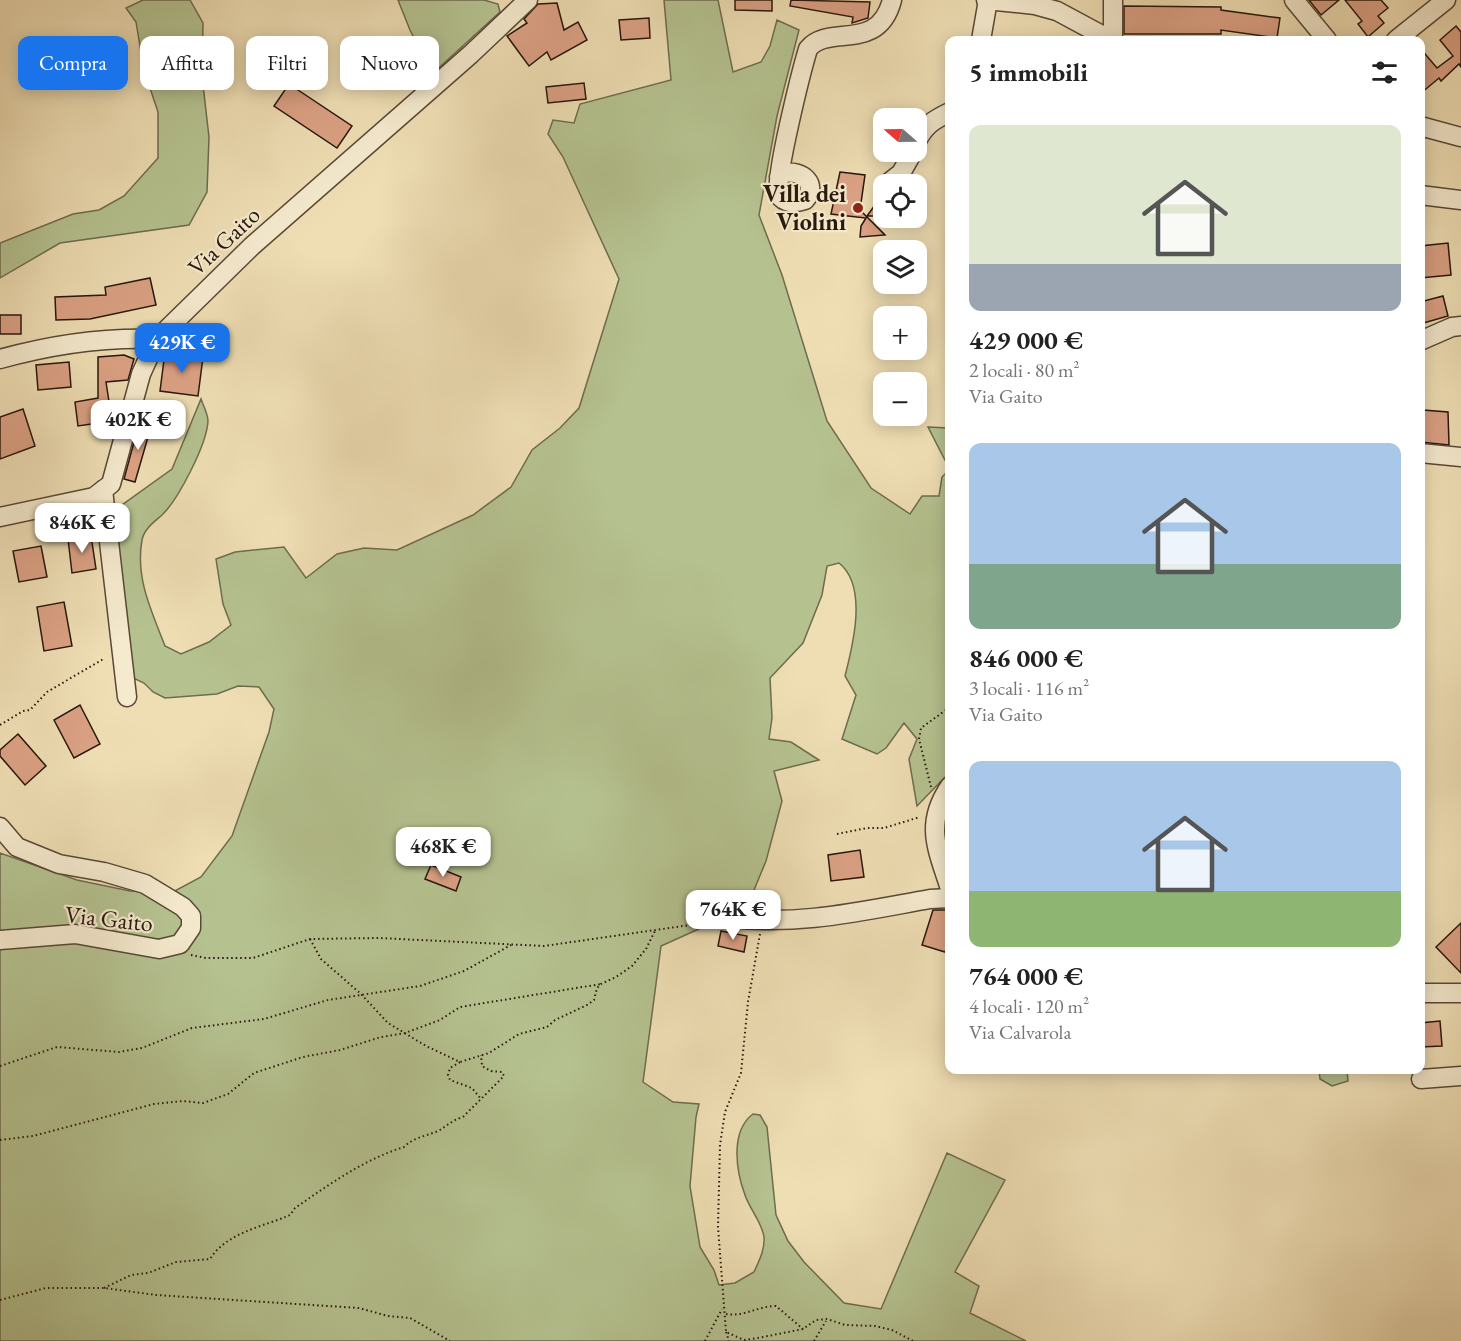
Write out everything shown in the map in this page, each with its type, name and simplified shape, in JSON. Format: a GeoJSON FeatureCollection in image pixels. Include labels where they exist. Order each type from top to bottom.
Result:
{"type":"FeatureCollection","features":[{"type":"Feature","properties":{"kind":"street","name":"Via Gaito"},"geometry":{"type":"LineString","coordinates":[[103,490],[111,484],[141,374],[157,339],[252,246],[471,54],[528,0]]}},
{"type":"Feature","properties":{"kind":"street"},"geometry":{"type":"LineString","coordinates":[[779,177],[808,49],[813,43],[821,40],[850,36],[874,28],[884,20],[892,0]]}},
{"type":"Feature","properties":{"kind":"street"},"geometry":{"type":"LineString","coordinates":[[982,36],[987,0],[1035,3],[1057,11],[1104,36]]}},
{"type":"Feature","properties":{"kind":"street"},"geometry":{"type":"LineString","coordinates":[[1112,36],[1113,0]]}},
{"type":"Feature","properties":{"kind":"street"},"geometry":{"type":"LineString","coordinates":[[1294,0],[1324,36]]}},
{"type":"Feature","properties":{"kind":"street"},"geometry":{"type":"LineString","coordinates":[[1401,36],[1446,0]]}},
{"type":"Feature","properties":{"kind":"street"},"geometry":{"type":"LineString","coordinates":[[927,125],[945,114]]}},
{"type":"Feature","properties":{"kind":"street"},"geometry":{"type":"LineString","coordinates":[[1425,127],[1461,137]]}},
{"type":"Feature","properties":{"kind":"street"},"geometry":{"type":"LineString","coordinates":[[1425,196],[1461,200]]}},
{"type":"Feature","properties":{"kind":"street"},"geometry":{"type":"LineString","coordinates":[[1425,339],[1452,327],[1461,326]]}},
{"type":"Feature","properties":{"kind":"street"},"geometry":{"type":"LineString","coordinates":[[0,359],[36,349],[137,338],[157,339]]}},
{"type":"Feature","properties":{"kind":"street"},"geometry":{"type":"LineString","coordinates":[[1425,453],[1461,457]]}},
{"type":"Feature","properties":{"kind":"street"},"geometry":{"type":"LineString","coordinates":[[0,517],[94,497],[103,490]]}},
{"type":"Feature","properties":{"kind":"street"},"geometry":{"type":"LineString","coordinates":[[103,490],[127,697]]}},
{"type":"Feature","properties":{"kind":"street"},"geometry":{"type":"LineString","coordinates":[[945,795],[936,812],[937,845],[945,872]]}},
{"type":"Feature","properties":{"kind":"street","name":"Via Gaito"},"geometry":{"type":"LineString","coordinates":[[0,826],[17,848],[59,864],[104,872],[145,884],[183,907],[191,916],[191,928],[180,944],[159,949],[75,934],[0,940]]}},
{"type":"Feature","properties":{"kind":"street"},"geometry":{"type":"LineString","coordinates":[[725,917],[759,922],[814,919],[945,898]]}},
{"type":"Feature","properties":{"kind":"street"},"geometry":{"type":"LineString","coordinates":[[1425,993],[1461,993]]}},
{"type":"Feature","properties":{"kind":"street"},"geometry":{"type":"LineString","coordinates":[[1421,1079],[1461,1076]]}},
{"type":"Feature","properties":{"kind":"path"},"geometry":{"type":"LineString","coordinates":[[0,725],[23,711],[30,710],[47,692],[64,680],[122,649]]}},
{"type":"Feature","properties":{"kind":"path"},"geometry":{"type":"LineString","coordinates":[[837,834],[867,828],[884,828],[936,812],[919,740],[921,728],[945,711]]}},
{"type":"Feature","properties":{"kind":"path"},"geometry":{"type":"LineString","coordinates":[[188,954],[206,958],[253,958],[310,939],[379,938],[544,946],[707,924],[725,917]]}},
{"type":"Feature","properties":{"kind":"path"},"geometry":{"type":"LineString","coordinates":[[729,1341],[723,1307],[718,1218],[720,1145],[724,1112],[741,1073],[748,1002],[759,941],[759,922]]}},
{"type":"Feature","properties":{"kind":"path"},"geometry":{"type":"LineString","coordinates":[[0,1140],[33,1136],[154,1104],[183,1101],[203,1103],[228,1094],[254,1073],[303,1057],[340,1050],[381,1037],[405,1034],[440,1020],[460,1007],[601,984],[632,966],[646,949],[655,931]]}},
{"type":"Feature","properties":{"kind":"path"},"geometry":{"type":"LineString","coordinates":[[310,939],[321,959],[361,994],[388,1023],[460,1062]]}},
{"type":"Feature","properties":{"kind":"path"},"geometry":{"type":"LineString","coordinates":[[0,1065],[57,1047],[108,1052],[130,1050],[192,1028],[264,1019],[361,994],[420,986],[433,980],[447,978],[511,945]]}},
{"type":"Feature","properties":{"kind":"path"},"geometry":{"type":"LineString","coordinates":[[481,1099],[472,1088],[450,1080],[447,1075],[450,1068],[460,1062],[497,1049],[519,1034],[547,1027],[555,1020],[588,1005],[594,1000],[597,988],[601,984]]}},
{"type":"Feature","properties":{"kind":"path"},"geometry":{"type":"LineString","coordinates":[[104,1288],[131,1275],[148,1273],[176,1263],[210,1258],[216,1249],[239,1235],[290,1215],[295,1208],[345,1176],[353,1168],[404,1147],[409,1142],[440,1130],[453,1119],[463,1117],[504,1076],[502,1072],[491,1071],[482,1066],[481,1055]]}},
{"type":"Feature","properties":{"kind":"path"},"geometry":{"type":"LineString","coordinates":[[0,1300],[46,1288],[104,1288],[156,1295],[359,1308],[388,1316],[410,1318],[450,1341]]}},
{"type":"Feature","properties":{"kind":"path"},"geometry":{"type":"LineString","coordinates":[[726,1314],[736,1316],[766,1306],[776,1306],[803,1329]]}},
{"type":"Feature","properties":{"kind":"path"},"geometry":{"type":"LineString","coordinates":[[705,1341],[723,1307]]}},
{"type":"Feature","properties":{"kind":"path"},"geometry":{"type":"LineString","coordinates":[[726,1332],[744,1340],[803,1329],[816,1320],[827,1319],[845,1325],[875,1326],[892,1330],[913,1341]]}},
{"type":"Feature","properties":{"kind":"path"},"geometry":{"type":"LineString","coordinates":[[814,1341],[827,1319]]}},
{"type":"Feature","properties":{"kind":"green space"},"geometry":{"type":"Polygon","coordinates":[[[143,0],[190,0],[203,23],[203,36],[140,36],[140,46],[136,22],[126,8],[143,0]]]}},
{"type":"Feature","properties":{"kind":"green space"},"geometry":{"type":"Polygon","coordinates":[[[398,0],[484,0],[498,4],[500,12],[439,68],[439,36],[413,36],[398,0]]]}},
{"type":"Feature","properties":{"kind":"green space"},"geometry":{"type":"Polygon","coordinates":[[[664,0],[718,0],[733,72],[761,62],[770,46],[777,20],[799,30],[777,116],[759,215],[782,275],[827,421],[871,488],[910,514],[922,496],[939,496],[942,477],[945,474],[945,777],[917,806],[909,759],[917,739],[904,723],[886,748],[877,754],[842,739],[856,695],[845,676],[852,648],[856,601],[848,573],[839,563],[827,566],[822,595],[803,643],[770,678],[772,718],[769,739],[791,742],[819,760],[774,771],[782,801],[766,861],[754,890],[701,928],[661,946],[643,1082],[673,1102],[699,1104],[690,1186],[700,1247],[714,1270],[719,1285],[735,1283],[754,1272],[763,1251],[763,1232],[742,1185],[737,1152],[741,1130],[746,1121],[753,1114],[760,1115],[767,1127],[776,1215],[788,1241],[804,1262],[844,1303],[881,1309],[947,1153],[1005,1180],[955,1272],[979,1286],[970,1313],[1026,1341],[0,1341],[0,853],[77,880],[130,891],[173,892],[201,877],[232,836],[269,732],[274,709],[259,687],[238,686],[217,694],[165,698],[153,692],[144,683],[119,671],[115,510],[172,469],[201,399],[208,421],[203,443],[191,471],[169,508],[145,532],[140,554],[146,594],[165,646],[181,654],[209,642],[231,625],[223,604],[216,559],[235,552],[284,547],[306,578],[337,554],[364,548],[397,550],[473,515],[511,487],[532,450],[560,428],[579,408],[619,279],[563,157],[548,134],[553,120],[574,123],[580,104],[671,80],[664,0]]]}},
{"type":"Feature","properties":{"kind":"green space"},"geometry":{"type":"Polygon","coordinates":[[[151,90],[204,90],[209,137],[207,192],[189,225],[60,243],[0,278],[0,243],[73,214],[99,210],[124,196],[158,158],[158,112],[151,90]]]}},
{"type":"Feature","properties":{"kind":"green space"},"geometry":{"type":"Polygon","coordinates":[[[928,427],[945,428],[945,460],[928,427]]]}},
{"type":"Feature","properties":{"kind":"green space"},"geometry":{"type":"Polygon","coordinates":[[[1319,1074],[1347,1074],[1348,1081],[1332,1086],[1320,1079],[1319,1074]]]}},
{"type":"Feature","properties":{"kind":"building"},"geometry":{"type":"Polygon","coordinates":[[[735,0],[772,0],[772,11],[735,10],[735,0]]]}},
{"type":"Feature","properties":{"kind":"building"},"geometry":{"type":"Polygon","coordinates":[[[791,0],[870,2],[868,18],[852,23],[853,17],[790,6],[791,0]]]}},
{"type":"Feature","properties":{"kind":"building"},"geometry":{"type":"Polygon","coordinates":[[[1309,0],[1339,0],[1321,15],[1309,0]]]}},
{"type":"Feature","properties":{"kind":"building"},"geometry":{"type":"Polygon","coordinates":[[[1345,0],[1381,0],[1388,8],[1378,16],[1384,23],[1369,36],[1358,24],[1362,21],[1345,0]]]}},
{"type":"Feature","properties":{"kind":"building"},"geometry":{"type":"Polygon","coordinates":[[[557,3],[564,30],[578,22],[587,40],[551,60],[547,52],[529,66],[507,36],[527,23],[524,19],[538,4],[557,3]]]}},
{"type":"Feature","properties":{"kind":"building"},"geometry":{"type":"Polygon","coordinates":[[[1124,6],[1221,7],[1221,10],[1280,18],[1277,36],[1221,30],[1221,34],[1124,34],[1124,6]]]}},
{"type":"Feature","properties":{"kind":"building"},"geometry":{"type":"Polygon","coordinates":[[[649,18],[650,38],[621,40],[619,20],[649,18]]]}},
{"type":"Feature","properties":{"kind":"building"},"geometry":{"type":"Polygon","coordinates":[[[1456,26],[1461,32],[1461,67],[1459,64],[1441,81],[1439,78],[1425,90],[1425,54],[1437,68],[1453,56],[1440,40],[1456,26]]]}},
{"type":"Feature","properties":{"kind":"building"},"geometry":{"type":"Polygon","coordinates":[[[584,83],[586,99],[548,103],[546,87],[584,83]]]}},
{"type":"Feature","properties":{"kind":"building"},"geometry":{"type":"Polygon","coordinates":[[[285,90],[298,90],[352,126],[337,148],[274,106],[285,90]]]}},
{"type":"Feature","properties":{"kind":"building","name":"Villa dei Violini"},"geometry":{"type":"Polygon","coordinates":[[[840,172],[865,175],[860,210],[873,223],[873,228],[878,228],[885,235],[860,237],[861,226],[866,218],[831,214],[840,172]]]}},
{"type":"Feature","properties":{"kind":"building"},"geometry":{"type":"Polygon","coordinates":[[[873,208],[873,216],[867,216],[873,208]]]}},
{"type":"Feature","properties":{"kind":"building"},"geometry":{"type":"Polygon","coordinates":[[[1448,243],[1451,275],[1425,278],[1425,245],[1448,243]]]}},
{"type":"Feature","properties":{"kind":"building"},"geometry":{"type":"Polygon","coordinates":[[[150,278],[156,305],[90,319],[56,320],[55,297],[106,295],[105,287],[150,278]]]}},
{"type":"Feature","properties":{"kind":"building"},"geometry":{"type":"Polygon","coordinates":[[[1443,296],[1448,316],[1425,323],[1425,301],[1443,296]]]}},
{"type":"Feature","properties":{"kind":"building"},"geometry":{"type":"Polygon","coordinates":[[[0,315],[21,315],[21,334],[0,334],[0,315]]]}},
{"type":"Feature","properties":{"kind":"building"},"geometry":{"type":"Polygon","coordinates":[[[165,352],[203,357],[198,396],[160,391],[165,352]]]}},
{"type":"Feature","properties":{"kind":"building"},"geometry":{"type":"Polygon","coordinates":[[[124,355],[134,359],[128,380],[106,382],[112,421],[78,426],[75,402],[98,398],[98,357],[124,355]]]}},
{"type":"Feature","properties":{"kind":"building"},"geometry":{"type":"Polygon","coordinates":[[[69,362],[71,387],[38,390],[36,365],[69,362]]]}},
{"type":"Feature","properties":{"kind":"building"},"geometry":{"type":"Polygon","coordinates":[[[23,409],[35,446],[0,459],[0,417],[23,409]]]}},
{"type":"Feature","properties":{"kind":"building"},"geometry":{"type":"Polygon","coordinates":[[[1425,410],[1448,412],[1449,445],[1425,443],[1425,410]]]}},
{"type":"Feature","properties":{"kind":"building"},"geometry":{"type":"Polygon","coordinates":[[[140,420],[152,423],[135,482],[124,479],[140,420]]]}},
{"type":"Feature","properties":{"kind":"building"},"geometry":{"type":"Polygon","coordinates":[[[91,536],[96,569],[72,573],[68,539],[91,536]]]}},
{"type":"Feature","properties":{"kind":"building"},"geometry":{"type":"Polygon","coordinates":[[[41,546],[47,577],[19,582],[13,551],[41,546]]]}},
{"type":"Feature","properties":{"kind":"building"},"geometry":{"type":"Polygon","coordinates":[[[64,602],[72,646],[44,651],[37,607],[64,602]]]}},
{"type":"Feature","properties":{"kind":"building"},"geometry":{"type":"Polygon","coordinates":[[[80,705],[100,744],[74,758],[54,720],[80,705]]]}},
{"type":"Feature","properties":{"kind":"building"},"geometry":{"type":"Polygon","coordinates":[[[18,734],[46,766],[25,785],[0,756],[0,750],[18,734]]]}},
{"type":"Feature","properties":{"kind":"building"},"geometry":{"type":"Polygon","coordinates":[[[860,850],[864,877],[831,881],[828,855],[860,850]]]}},
{"type":"Feature","properties":{"kind":"building"},"geometry":{"type":"Polygon","coordinates":[[[431,865],[461,877],[456,891],[425,879],[431,865]]]}},
{"type":"Feature","properties":{"kind":"building"},"geometry":{"type":"Polygon","coordinates":[[[933,910],[945,910],[945,952],[922,945],[933,910]]]}},
{"type":"Feature","properties":{"kind":"building"},"geometry":{"type":"Polygon","coordinates":[[[1461,923],[1461,973],[1436,947],[1461,923]]]}},
{"type":"Feature","properties":{"kind":"building"},"geometry":{"type":"Polygon","coordinates":[[[721,931],[747,936],[744,952],[718,946],[721,931]]]}},
{"type":"Feature","properties":{"kind":"building"},"geometry":{"type":"Polygon","coordinates":[[[1440,1021],[1442,1046],[1425,1047],[1425,1022],[1440,1021]]]}},
{"type":"Feature","properties":{"kind":"place","name":"Villa dei Violini"},"geometry":{"type":"Point","coordinates":[858,208]}}]}
